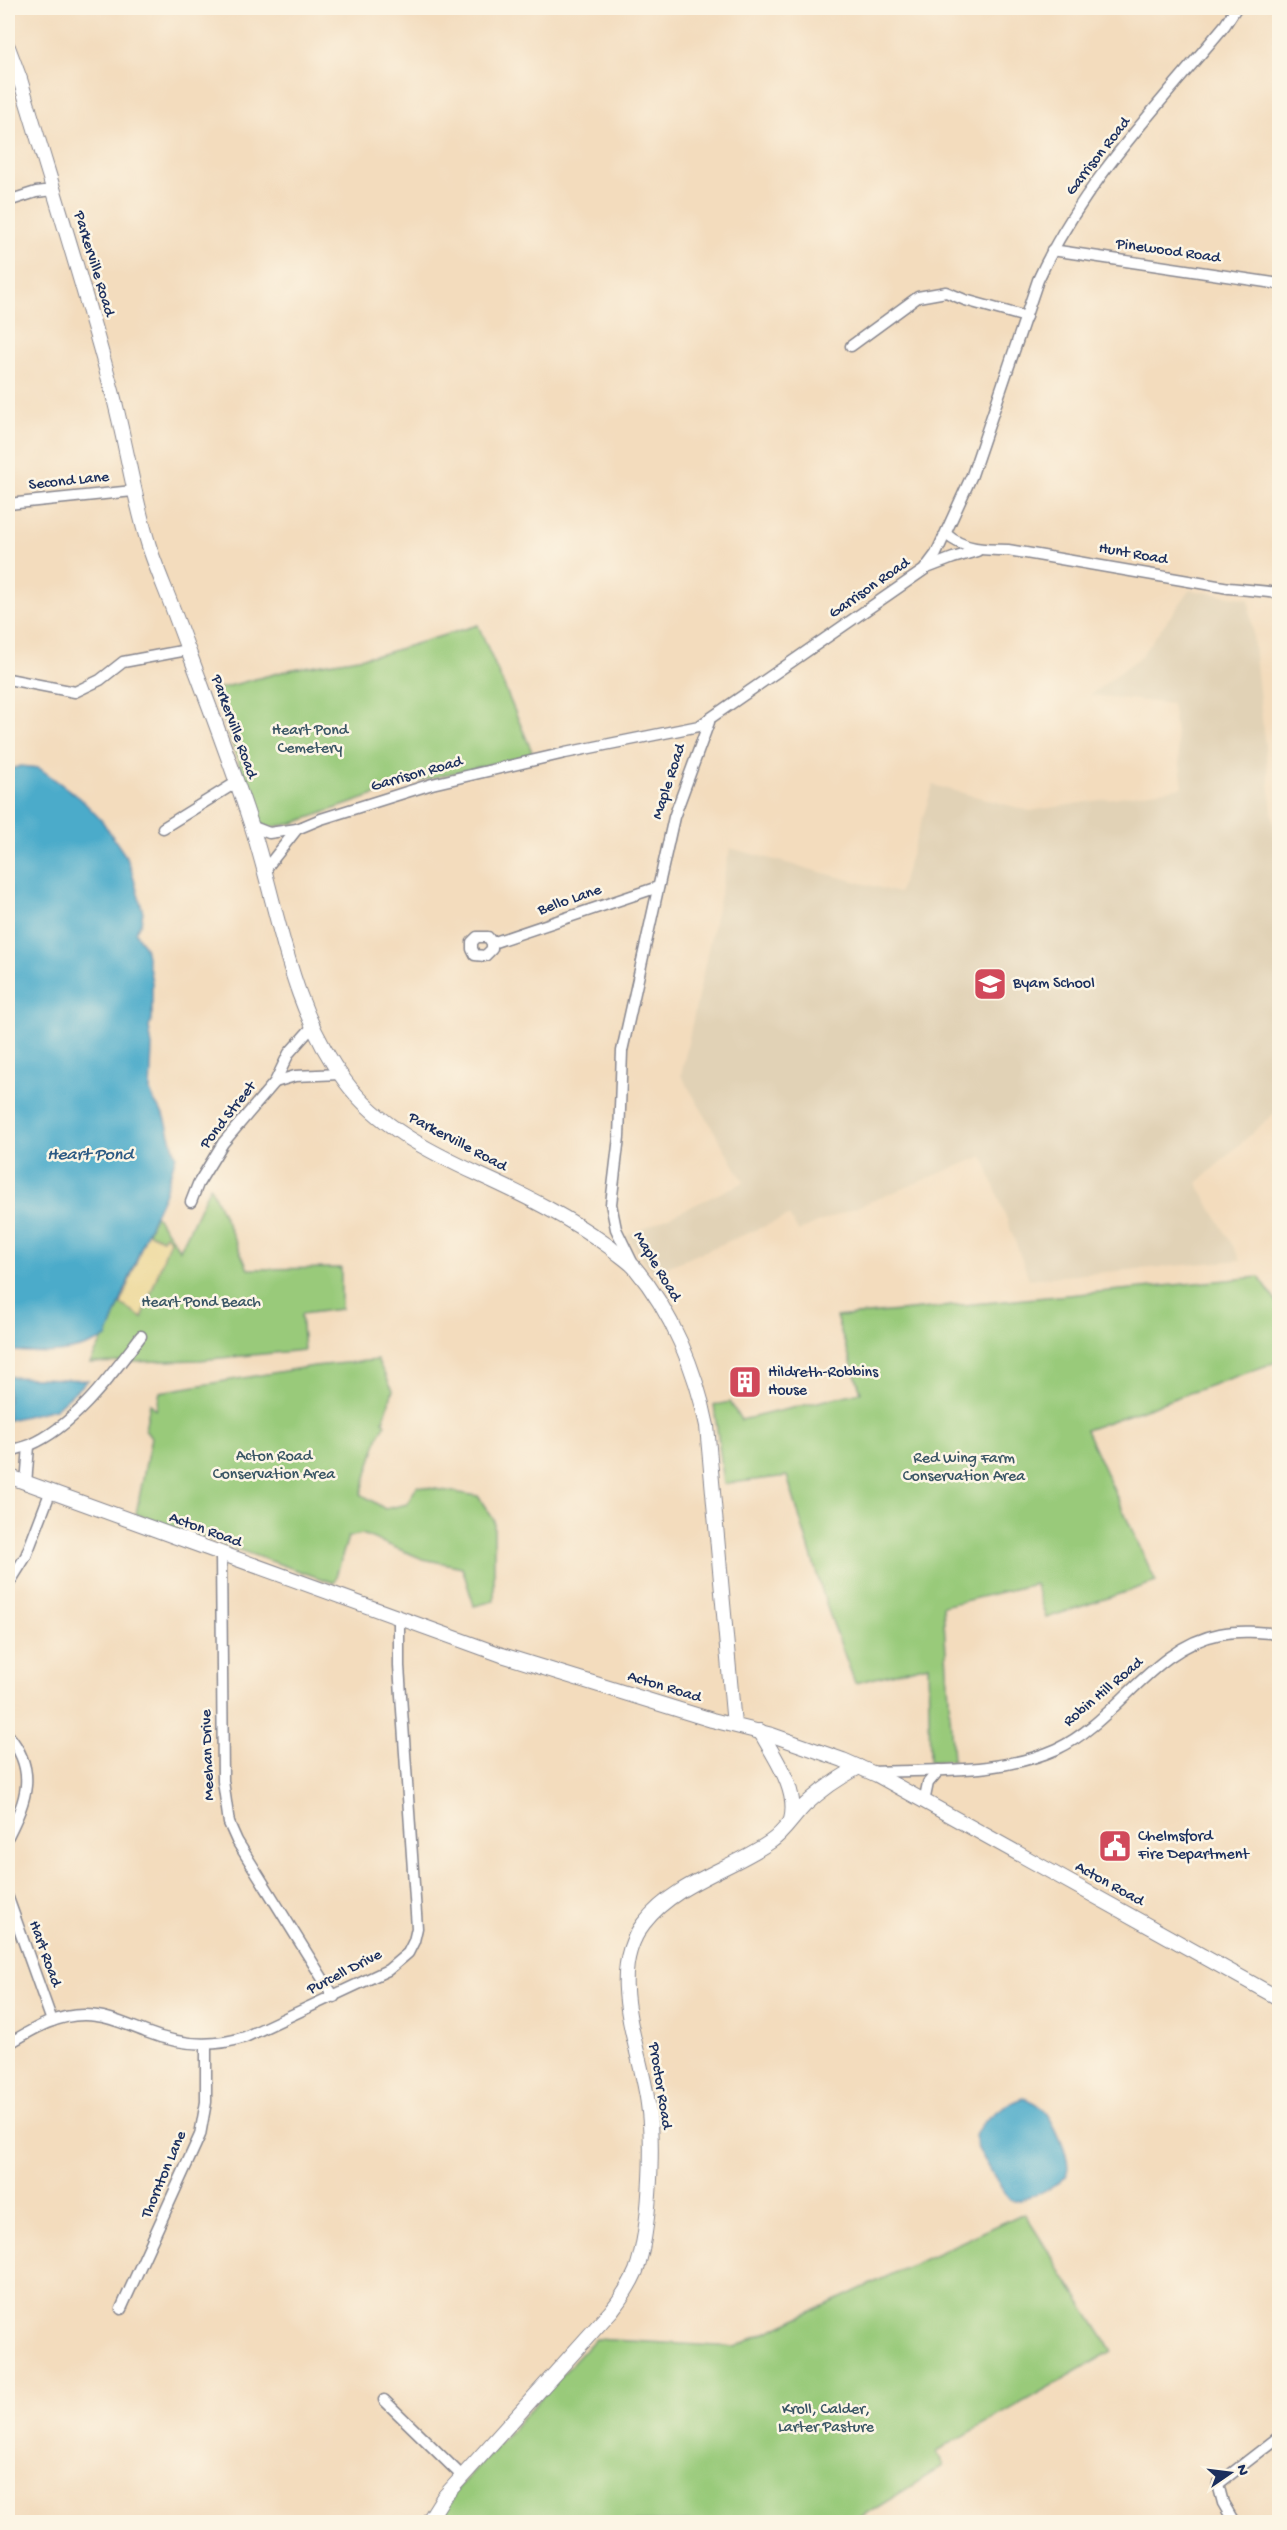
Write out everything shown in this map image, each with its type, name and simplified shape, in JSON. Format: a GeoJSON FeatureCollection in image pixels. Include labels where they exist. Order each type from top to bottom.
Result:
{"type":"FeatureCollection","features":[{"type":"Feature","properties":{"kind":"main road","name":"Parkerville Road"},"geometry":{"type":"LineString","coordinates":[[8,47],[14,81],[53,190],[113,394],[133,491],[150,548],[237,782],[298,994],[313,1026],[340,1074],[365,1104],[388,1125],[448,1160],[553,1210],[590,1233],[633,1266]]}},
{"type":"Feature","properties":{"kind":"main road","name":"Maple Road"},"geometry":{"type":"LineString","coordinates":[[633,1266],[671,1325],[696,1384],[705,1416],[711,1448],[734,1725]]}},
{"type":"Feature","properties":{"kind":"main road","name":"Acton Road"},"geometry":{"type":"LineString","coordinates":[[8,1476],[518,1660],[760,1731],[865,1769],[1280,1999]]}},
{"type":"Feature","properties":{"kind":"main road"},"geometry":{"type":"LineString","coordinates":[[760,1731],[792,1799],[791,1820]]}},
{"type":"Feature","properties":{"kind":"main road","name":"Proctor Road"},"geometry":{"type":"LineString","coordinates":[[428,2523],[442,2498],[612,2310],[631,2282],[636,2268],[645,2221],[651,2142],[648,2101],[631,2022],[627,1989],[628,1959],[637,1933],[644,1922],[665,1902],[696,1882],[769,1843],[823,1791],[865,1769]]}},
{"type":"Feature","properties":{"kind":"street","name":"Garrison Road"},"geometry":{"type":"LineString","coordinates":[[251,826],[269,833],[297,829],[321,819],[432,784],[623,740],[688,730],[709,722],[924,570],[936,554],[946,534],[981,450],[1038,280],[1052,250],[1101,178],[1225,25],[1236,8]]}},
{"type":"Feature","properties":{"kind":"street"},"geometry":{"type":"LineString","coordinates":[[8,201],[36,192],[53,190]]}},
{"type":"Feature","properties":{"kind":"street","name":"Pinewood Road"},"geometry":{"type":"LineString","coordinates":[[1052,250],[1280,284]]}},
{"type":"Feature","properties":{"kind":"street"},"geometry":{"type":"LineString","coordinates":[[851,346],[918,297],[946,292],[965,300],[1026,317]]}},
{"type":"Feature","properties":{"kind":"street","name":"Second Lane"},"geometry":{"type":"LineString","coordinates":[[8,504],[133,491]]}},
{"type":"Feature","properties":{"kind":"street","name":"Hunt Road"},"geometry":{"type":"LineString","coordinates":[[946,534],[959,544],[982,550],[1008,550],[1229,588],[1280,593]]}},
{"type":"Feature","properties":{"kind":"street","name":"Hunt Road"},"geometry":{"type":"LineString","coordinates":[[924,570],[953,558],[982,550]]}},
{"type":"Feature","properties":{"kind":"street"},"geometry":{"type":"LineString","coordinates":[[8,679],[75,692],[100,680],[123,662],[187,650]]}},
{"type":"Feature","properties":{"kind":"street","name":"Maple Road"},"geometry":{"type":"LineString","coordinates":[[633,1266],[616,1229],[611,1204],[619,1137],[621,1051],[680,800],[709,722]]}},
{"type":"Feature","properties":{"kind":"street"},"geometry":{"type":"LineString","coordinates":[[163,828],[237,782]]}},
{"type":"Feature","properties":{"kind":"street","name":"Garrison Road"},"geometry":{"type":"LineString","coordinates":[[264,871],[297,829]]}},
{"type":"Feature","properties":{"kind":"street","name":"Bello Lane"},"geometry":{"type":"LineString","coordinates":[[492,943],[658,887]]}},
{"type":"Feature","properties":{"kind":"street","name":"Pond Street"},"geometry":{"type":"LineString","coordinates":[[191,1202],[198,1184],[223,1143],[275,1082],[289,1053],[313,1026]]}},
{"type":"Feature","properties":{"kind":"street","name":"Pond Street"},"geometry":{"type":"LineString","coordinates":[[275,1082],[295,1076],[340,1074]]}},
{"type":"Feature","properties":{"kind":"street"},"geometry":{"type":"LineString","coordinates":[[8,1452],[29,1446],[74,1415],[106,1384],[141,1336]]}},
{"type":"Feature","properties":{"kind":"street"},"geometry":{"type":"LineString","coordinates":[[27,1484],[29,1446]]}},
{"type":"Feature","properties":{"kind":"street"},"geometry":{"type":"LineString","coordinates":[[8,1585],[26,1556],[50,1493]]}},
{"type":"Feature","properties":{"kind":"street","name":"Meehan Drive"},"geometry":{"type":"LineString","coordinates":[[221,1554],[223,1781],[230,1823],[237,1841],[334,1997]]}},
{"type":"Feature","properties":{"kind":"street","name":"Purcell Drive"},"geometry":{"type":"LineString","coordinates":[[8,2044],[52,2020],[75,2015],[98,2016],[167,2038],[206,2045],[245,2037],[375,1977],[408,1953],[417,1928],[399,1666],[399,1617]]}},
{"type":"Feature","properties":{"kind":"street","name":"Robin Hill Road"},"geometry":{"type":"LineString","coordinates":[[865,1769],[939,1770],[983,1768],[1014,1763],[1059,1748],[1098,1722],[1175,1654],[1198,1641],[1231,1633],[1280,1634]]}},
{"type":"Feature","properties":{"kind":"street"},"geometry":{"type":"LineString","coordinates":[[8,1736],[22,1757],[27,1781],[23,1804],[8,1836]]}},
{"type":"Feature","properties":{"kind":"street"},"geometry":{"type":"LineString","coordinates":[[924,1802],[928,1783],[939,1770]]}},
{"type":"Feature","properties":{"kind":"street","name":"Hart Road"},"geometry":{"type":"LineString","coordinates":[[8,1898],[52,2020]]}},
{"type":"Feature","properties":{"kind":"street","name":"Thornton Lane"},"geometry":{"type":"LineString","coordinates":[[121,2309],[200,2135],[206,2102],[206,2045]]}},
{"type":"Feature","properties":{"kind":"street"},"geometry":{"type":"LineString","coordinates":[[384,2400],[462,2476]]}},
{"type":"Feature","properties":{"kind":"street"},"geometry":{"type":"LineString","coordinates":[[1234,2523],[1223,2503],[1218,2484],[1280,2436]]}},
{"type":"Feature","properties":{"kind":"shaded area","name":"Byam School"},"geometry":{"type":"Polygon","coordinates":[[[1190,590],[1249,599],[1279,874],[1279,1109],[1197,1183],[1241,1260],[1029,1279],[983,1156],[798,1231],[789,1216],[653,1273],[627,1236],[744,1182],[681,1075],[730,848],[899,893],[933,785],[1030,811],[1183,787],[1172,704],[1090,695],[1140,657],[1190,590]]]}},
{"type":"Feature","properties":{"kind":"green space","name":"Heart Pond Cemetery"},"geometry":{"type":"Polygon","coordinates":[[[478,625],[533,754],[406,784],[291,824],[271,827],[259,822],[214,690],[293,669],[382,654],[478,625]]]}},
{"type":"Feature","properties":{"kind":"green space","name":"Heart Pond Beach"},"geometry":{"type":"Polygon","coordinates":[[[210,1186],[248,1269],[341,1268],[341,1309],[301,1314],[304,1350],[200,1360],[90,1363],[103,1339],[107,1337],[155,1215],[180,1250],[210,1186]]]}},
{"type":"Feature","properties":{"kind":"green space","name":"Red Wing Farm Conservation Area"},"geometry":{"type":"Polygon","coordinates":[[[1259,1277],[1279,1306],[1279,1361],[1086,1430],[1156,1582],[1046,1618],[1035,1584],[943,1606],[953,1760],[930,1762],[928,1665],[855,1683],[828,1610],[787,1476],[724,1484],[714,1405],[730,1402],[741,1420],[861,1392],[836,1317],[1259,1277]]]}},
{"type":"Feature","properties":{"kind":"green space","name":"Acton Road Conservation Area"},"geometry":{"type":"Polygon","coordinates":[[[377,1360],[393,1390],[383,1421],[386,1424],[379,1435],[361,1494],[385,1509],[407,1504],[417,1486],[478,1496],[494,1520],[494,1601],[474,1606],[462,1567],[423,1559],[362,1534],[348,1537],[334,1583],[136,1514],[151,1437],[145,1429],[150,1403],[156,1410],[160,1392],[314,1366],[377,1360]]]}},
{"type":"Feature","properties":{"kind":"green space","name":"Kroll, Calder, Larter Pasture"},"geometry":{"type":"Polygon","coordinates":[[[1024,2213],[1112,2351],[937,2451],[943,2466],[854,2522],[435,2522],[448,2499],[595,2339],[735,2347],[1024,2213]]]}},
{"type":"Feature","properties":{"kind":"sand"},"geometry":{"type":"Polygon","coordinates":[[[147,1232],[162,1239],[165,1235],[170,1240],[142,1318],[121,1304],[147,1232]]]}},
{"type":"Feature","properties":{"kind":"water","name":"Heart Pond"},"geometry":{"type":"Polygon","coordinates":[[[21,766],[39,768],[80,798],[102,821],[127,858],[143,912],[141,923],[135,932],[145,947],[152,982],[152,1019],[149,1027],[152,1047],[150,1091],[165,1117],[176,1156],[164,1195],[147,1232],[107,1337],[82,1347],[47,1353],[8,1350],[8,770],[21,766]]]}},
{"type":"Feature","properties":{"kind":"water"},"geometry":{"type":"Polygon","coordinates":[[[8,1375],[88,1380],[55,1409],[8,1420],[8,1375]]]}},
{"type":"Feature","properties":{"kind":"water"},"geometry":{"type":"Polygon","coordinates":[[[1023,2098],[1036,2103],[1047,2114],[1060,2139],[1068,2166],[1067,2172],[1059,2182],[1016,2201],[1010,2200],[1005,2194],[978,2149],[975,2136],[982,2124],[995,2113],[1023,2098]]]}},
{"type":"Feature","properties":{"kind":"place","name":"Byam School"},"geometry":{"type":"Point","coordinates":[990,984]}},
{"type":"Feature","properties":{"kind":"place","name":"Hildreth-Robbins House"},"geometry":{"type":"Point","coordinates":[745,1382]}},
{"type":"Feature","properties":{"kind":"place","name":"Chelmsford Fire Department"},"geometry":{"type":"Point","coordinates":[1115,1846]}}]}
